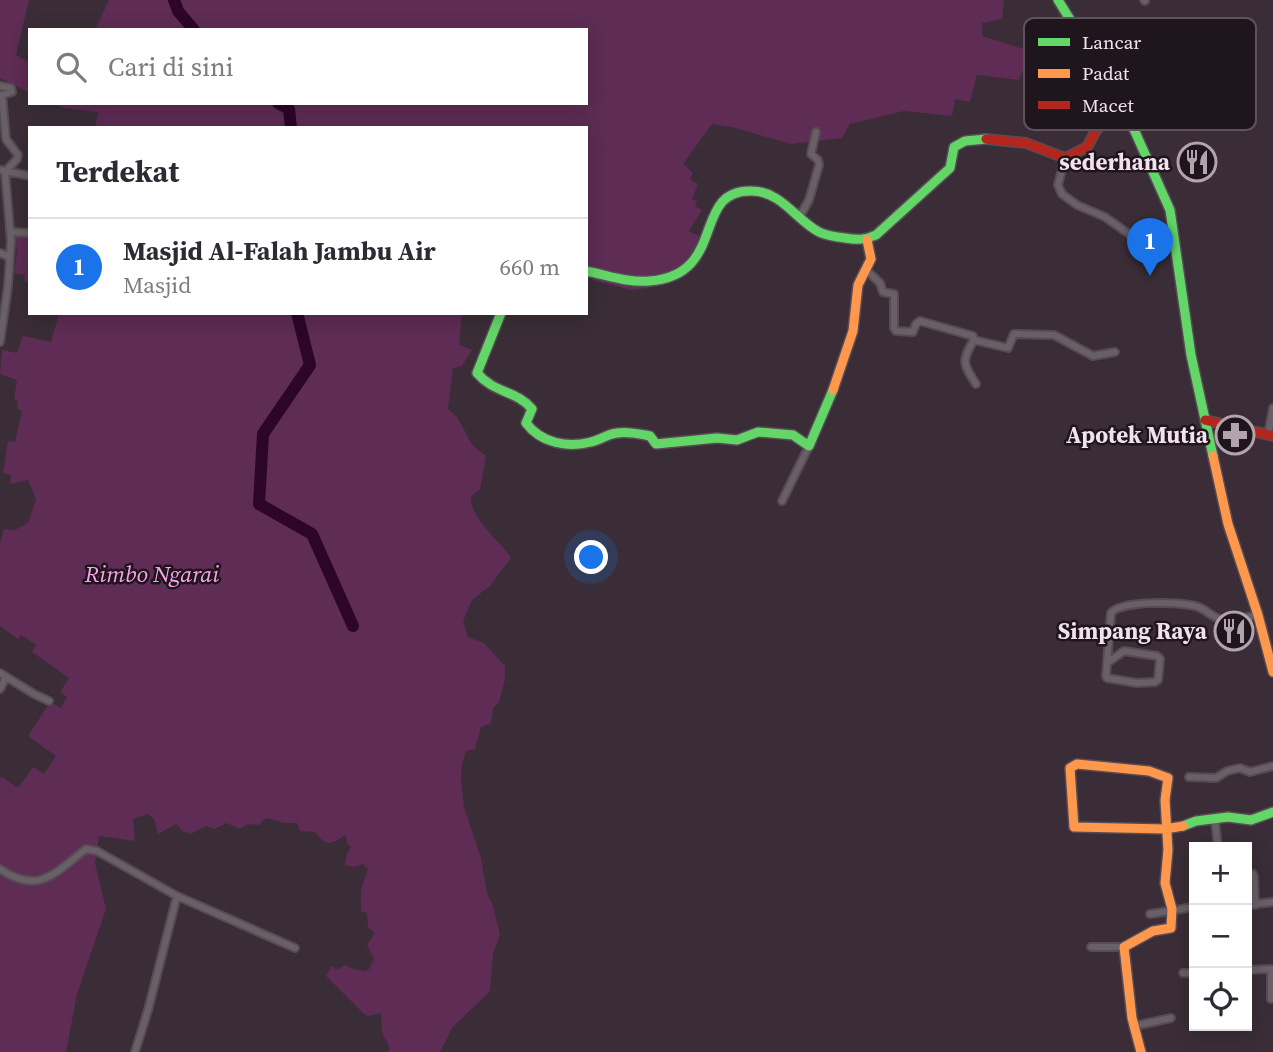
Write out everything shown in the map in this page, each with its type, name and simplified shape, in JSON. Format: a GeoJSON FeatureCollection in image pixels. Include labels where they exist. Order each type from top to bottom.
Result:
{"type":"FeatureCollection","features":[{"type":"Feature","properties":{"kind":"main road"},"geometry":{"type":"LineString","coordinates":[[1060,3],[1069,18]]}},
{"type":"Feature","properties":{"kind":"main road"},"geometry":{"type":"LineString","coordinates":[[588,271],[635,281],[650,281],[676,275],[699,257],[713,212],[736,193],[745,191],[778,197],[826,235],[867,240],[950,168],[954,148],[964,140],[1018,140],[1047,148],[1065,158],[1087,147],[1096,130]]}},
{"type":"Feature","properties":{"kind":"main road"},"geometry":{"type":"LineString","coordinates":[[1135,130],[1170,210],[1191,355],[1228,524],[1258,615],[1273,672]]}},
{"type":"Feature","properties":{"kind":"main road"},"geometry":{"type":"LineString","coordinates":[[500,315],[477,373],[495,389],[518,396],[527,402],[531,409],[526,423],[536,435],[559,443],[578,444],[624,432],[650,436],[656,444],[717,438],[737,440],[758,432],[793,435],[809,446],[836,384],[849,345],[854,326],[858,285],[871,254],[867,240]]}},
{"type":"Feature","properties":{"kind":"main road"},"geometry":{"type":"LineString","coordinates":[[1205,420],[1271,435]]}},
{"type":"Feature","properties":{"kind":"main road"},"geometry":{"type":"LineString","coordinates":[[1141,1052],[1134,1026],[1124,947],[1153,931],[1170,930],[1172,909],[1164,883],[1168,850],[1166,829],[1168,778],[1137,770],[1077,764],[1070,768],[1074,827],[1166,829],[1196,821],[1215,821],[1228,817],[1251,820],[1273,812]]}},
{"type":"Feature","properties":{"kind":"street"},"geometry":{"type":"LineString","coordinates":[[1060,3],[1072,0]]}},
{"type":"Feature","properties":{"kind":"street"},"geometry":{"type":"LineString","coordinates":[[0,86],[11,88],[12,92],[2,95],[6,139],[18,155],[17,159],[2,171]]}},
{"type":"Feature","properties":{"kind":"street"},"geometry":{"type":"LineString","coordinates":[[800,216],[809,200],[819,165],[818,160],[811,154],[816,132]]}},
{"type":"Feature","properties":{"kind":"street"},"geometry":{"type":"LineString","coordinates":[[1065,158],[1058,185],[1062,194],[1077,205],[1101,215],[1136,239],[1160,246],[1176,244]]}},
{"type":"Feature","properties":{"kind":"street"},"geometry":{"type":"LineString","coordinates":[[2,171],[28,176]]}},
{"type":"Feature","properties":{"kind":"street"},"geometry":{"type":"LineString","coordinates":[[0,342],[10,257],[10,230],[2,171]]}},
{"type":"Feature","properties":{"kind":"street"},"geometry":{"type":"LineString","coordinates":[[1,224],[10,230],[28,233]]}},
{"type":"Feature","properties":{"kind":"street"},"geometry":{"type":"LineString","coordinates":[[0,253],[10,257]]}},
{"type":"Feature","properties":{"kind":"street"},"geometry":{"type":"LineString","coordinates":[[866,270],[880,283],[883,292],[894,295],[895,331],[912,333],[918,322],[923,321],[971,335],[974,340],[1008,348],[1014,334],[1051,334],[1093,356],[1115,352]]}},
{"type":"Feature","properties":{"kind":"street"},"geometry":{"type":"LineString","coordinates":[[974,340],[966,352],[964,362],[976,384]]}},
{"type":"Feature","properties":{"kind":"street"},"geometry":{"type":"LineString","coordinates":[[1271,435],[1273,408]]}},
{"type":"Feature","properties":{"kind":"street"},"geometry":{"type":"LineString","coordinates":[[782,501],[809,446]]}},
{"type":"Feature","properties":{"kind":"street"},"geometry":{"type":"LineString","coordinates":[[1107,663],[1124,651],[1157,656],[1160,659],[1158,680],[1137,683],[1110,680],[1106,676],[1107,663],[1111,614],[1116,607],[1160,601],[1170,605],[1200,607],[1218,618],[1258,615]]}},
{"type":"Feature","properties":{"kind":"street"},"geometry":{"type":"LineString","coordinates":[[0,689],[3,675],[49,701]]}},
{"type":"Feature","properties":{"kind":"street"},"geometry":{"type":"LineString","coordinates":[[1189,777],[1216,778],[1227,771],[1240,768],[1250,772],[1273,766]]}},
{"type":"Feature","properties":{"kind":"street"},"geometry":{"type":"LineString","coordinates":[[1215,821],[1217,842]]}},
{"type":"Feature","properties":{"kind":"street"},"geometry":{"type":"LineString","coordinates":[[0,869],[16,880],[35,883],[60,869],[86,849],[97,851],[177,896],[295,948]]}},
{"type":"Feature","properties":{"kind":"street"},"geometry":{"type":"LineString","coordinates":[[1252,874],[1255,905],[1273,902]]}},
{"type":"Feature","properties":{"kind":"street"},"geometry":{"type":"LineString","coordinates":[[135,1052],[177,896]]}},
{"type":"Feature","properties":{"kind":"street"},"geometry":{"type":"LineString","coordinates":[[1150,914],[1189,907]]}},
{"type":"Feature","properties":{"kind":"street"},"geometry":{"type":"LineString","coordinates":[[1091,947],[1124,947]]}},
{"type":"Feature","properties":{"kind":"street"},"geometry":{"type":"LineString","coordinates":[[1252,970],[1271,969],[1271,999]]}},
{"type":"Feature","properties":{"kind":"street"},"geometry":{"type":"LineString","coordinates":[[1183,973],[1189,973]]}},
{"type":"Feature","properties":{"kind":"street"},"geometry":{"type":"LineString","coordinates":[[1134,1026],[1171,1018]]}},
{"type":"Feature","properties":{"kind":"green space"},"geometry":{"type":"Polygon","coordinates":[[[0,0],[29,0],[16,55],[28,62],[28,92],[0,78],[0,0]]]}},
{"type":"Feature","properties":{"kind":"green space"},"geometry":{"type":"Polygon","coordinates":[[[109,0],[1004,0],[1002,19],[982,23],[982,36],[1024,49],[1024,67],[1019,80],[977,75],[970,102],[955,99],[952,116],[904,111],[850,124],[842,138],[791,144],[712,124],[683,164],[693,173],[690,180],[698,184],[692,199],[697,201],[695,206],[702,210],[689,231],[699,236],[695,258],[675,279],[648,288],[631,290],[593,280],[594,274],[588,272],[588,126],[95,126],[98,112],[57,105],[588,105],[588,28],[96,28],[109,0]]]}},
{"type":"Feature","properties":{"kind":"green space"},"geometry":{"type":"Polygon","coordinates":[[[15,232],[28,233],[28,282],[24,281],[25,275],[14,273],[17,254],[15,232]]]}},
{"type":"Feature","properties":{"kind":"green space","name":"Rimbo Ngarai"},"geometry":{"type":"Polygon","coordinates":[[[58,315],[462,315],[459,345],[472,350],[462,366],[453,368],[448,409],[457,417],[473,446],[486,456],[480,490],[471,496],[472,505],[480,521],[511,558],[490,586],[472,600],[463,621],[468,637],[484,643],[505,666],[505,680],[499,702],[493,708],[491,723],[481,727],[475,749],[466,751],[461,780],[464,807],[481,858],[487,893],[500,935],[493,954],[490,991],[452,1028],[440,1052],[387,1052],[390,1049],[382,1032],[381,1013],[368,1016],[364,1014],[326,976],[332,966],[337,970],[345,965],[365,971],[374,959],[367,945],[375,933],[368,927],[367,913],[361,911],[361,890],[368,869],[363,864],[355,867],[345,865],[351,847],[347,844],[346,835],[328,843],[315,832],[300,831],[297,823],[283,823],[268,818],[259,825],[248,824],[239,829],[227,823],[214,829],[206,826],[190,834],[182,831],[176,824],[158,834],[154,819],[148,814],[133,819],[135,841],[99,836],[95,863],[106,909],[77,994],[66,1052],[0,1052],[0,779],[2,777],[18,788],[33,767],[44,774],[56,756],[28,736],[50,702],[61,708],[67,697],[60,692],[69,678],[32,652],[36,645],[21,635],[18,639],[0,626],[0,543],[4,529],[15,530],[28,523],[36,499],[28,480],[10,484],[11,475],[3,473],[8,441],[15,442],[22,411],[17,409],[18,401],[14,399],[17,380],[0,374],[2,350],[17,353],[23,336],[51,342],[58,315]]]}},
{"type":"Feature","properties":{"kind":"waterway"},"geometry":{"type":"LineString","coordinates":[[174,0],[178,11],[192,28]]}},
{"type":"Feature","properties":{"kind":"waterway"},"geometry":{"type":"LineString","coordinates":[[282,105],[289,109],[291,126]]}},
{"type":"Feature","properties":{"kind":"waterway"},"geometry":{"type":"LineString","coordinates":[[298,315],[310,365],[263,434],[259,504],[312,534],[353,626]]}},
{"type":"Feature","properties":{"kind":"traffic: fast"},"geometry":{"type":"LineString","coordinates":[[1058,0],[1069,18]]}},
{"type":"Feature","properties":{"kind":"traffic: fast"},"geometry":{"type":"LineString","coordinates":[[1134,130],[1170,210],[1191,355],[1213,456]]}},
{"type":"Feature","properties":{"kind":"traffic: fast"},"geometry":{"type":"LineString","coordinates":[[588,271],[641,281],[674,275],[690,264],[700,249],[721,203],[733,194],[752,191],[762,192],[780,201],[822,233],[853,239],[872,237],[950,168],[954,147],[965,141],[986,139]]}},
{"type":"Feature","properties":{"kind":"traffic: fast"},"geometry":{"type":"LineString","coordinates":[[500,315],[477,373],[491,385],[526,403],[532,409],[526,423],[539,435],[555,442],[582,444],[625,432],[650,436],[656,444],[717,438],[737,440],[758,432],[793,435],[809,446],[833,390]]}},
{"type":"Feature","properties":{"kind":"traffic: fast"},"geometry":{"type":"LineString","coordinates":[[1183,826],[1196,821],[1228,817],[1251,820],[1273,812]]}},
{"type":"Feature","properties":{"kind":"traffic: slow"},"geometry":{"type":"LineString","coordinates":[[833,390],[853,331],[858,285],[871,259],[867,240]]}},
{"type":"Feature","properties":{"kind":"traffic: slow"},"geometry":{"type":"LineString","coordinates":[[1213,456],[1228,524],[1258,615],[1273,672]]}},
{"type":"Feature","properties":{"kind":"traffic: slow"},"geometry":{"type":"LineString","coordinates":[[1141,1052],[1132,1018],[1124,947],[1153,931],[1171,928],[1172,909],[1165,883],[1168,850],[1165,800],[1168,778],[1149,771],[1077,764],[1070,768],[1074,827],[1165,829],[1183,826]]}},
{"type":"Feature","properties":{"kind":"traffic: jam"},"geometry":{"type":"LineString","coordinates":[[986,139],[1026,143],[1065,158],[1087,147],[1096,130]]}},
{"type":"Feature","properties":{"kind":"traffic: jam"},"geometry":{"type":"LineString","coordinates":[[1205,420],[1273,436]]}},
{"type":"Feature","properties":{"kind":"place","name":"sederhana"},"geometry":{"type":"Point","coordinates":[1197,162]}},
{"type":"Feature","properties":{"kind":"place","name":"Masjid Al-Falah Jambu Air"},"geometry":{"type":"Point","coordinates":[1150,276]}},
{"type":"Feature","properties":{"kind":"place","name":"Apotek Mutia"},"geometry":{"type":"Point","coordinates":[1235,435]}},
{"type":"Feature","properties":{"kind":"place","name":"Simpang Raya"},"geometry":{"type":"Point","coordinates":[1234,631]}}]}
